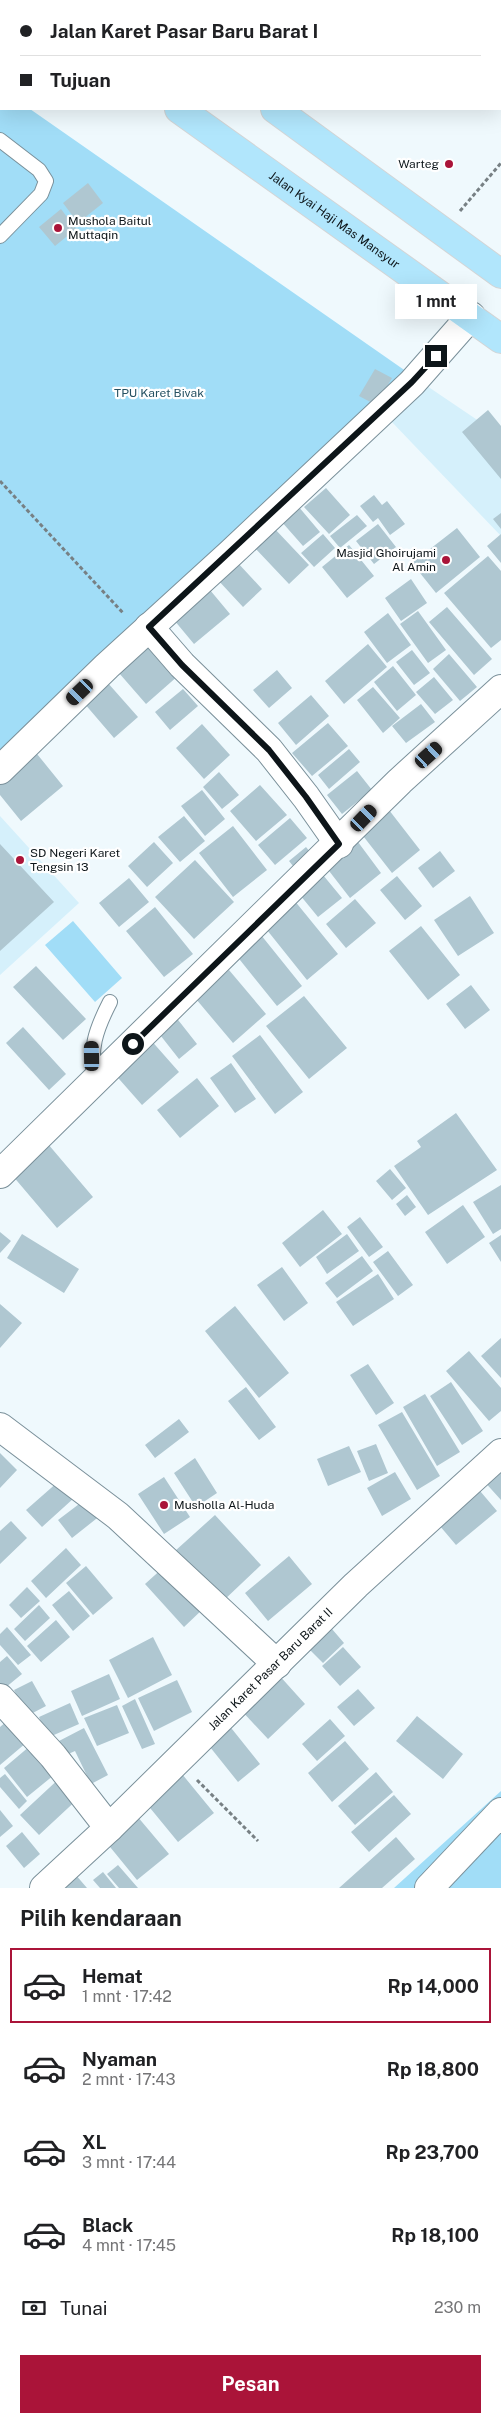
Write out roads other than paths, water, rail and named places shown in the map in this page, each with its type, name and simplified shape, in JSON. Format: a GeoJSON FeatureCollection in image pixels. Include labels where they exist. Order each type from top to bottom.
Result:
{"type":"FeatureCollection","features":[{"type":"Feature","properties":{"kind":"main road"},"geometry":{"type":"LineString","coordinates":[[276,110],[444,230],[501,274]]}},
{"type":"Feature","properties":{"kind":"main road","name":"Jalan Kyai Haji Mas Mansyur"},"geometry":{"type":"LineString","coordinates":[[181,112],[501,339]]}},
{"type":"Feature","properties":{"kind":"street"},"geometry":{"type":"LineString","coordinates":[[0,770],[149,627],[412,382],[470,316]]}},
{"type":"Feature","properties":{"kind":"street"},"geometry":{"type":"LineString","coordinates":[[149,627],[182,665],[269,750],[306,797],[339,844]]}},
{"type":"Feature","properties":{"kind":"street"},"geometry":{"type":"LineString","coordinates":[[1,1172],[339,844],[400,781],[501,689]]}},
{"type":"Feature","properties":{"kind":"street"},"geometry":{"type":"LineString","coordinates":[[0,1428],[118,1516],[277,1664]]}},
{"type":"Feature","properties":{"kind":"street","name":"Jalan Karet Pasar Baru Barat II"},"geometry":{"type":"LineString","coordinates":[[44,1888],[109,1828],[178,1758],[277,1664],[356,1585],[501,1453]]}},
{"type":"Feature","properties":{"kind":"street"},"geometry":{"type":"LineString","coordinates":[[2,1704],[53,1756],[109,1828]]}},
{"type":"Feature","properties":{"kind":"street"},"geometry":{"type":"LineString","coordinates":[[429,1888],[501,1812]]}},
{"type":"Feature","properties":{"kind":"lane"},"geometry":{"type":"LineString","coordinates":[[0,140],[39,170],[46,181],[41,194],[0,236]]}},
{"type":"Feature","properties":{"kind":"lane"},"geometry":{"type":"LineString","coordinates":[[96,1081],[92,1068],[92,1045],[101,1019],[110,1002]]}},
{"type":"Feature","properties":{"kind":"place","name":"Warteg"},"geometry":{"type":"Point","coordinates":[449,164]}},
{"type":"Feature","properties":{"kind":"place","name":"Mushola Baitul Muttaqin"},"geometry":{"type":"Point","coordinates":[58,228]}},
{"type":"Feature","properties":{"kind":"place","name":"Masjid Ghoirujami Al Amin"},"geometry":{"type":"Point","coordinates":[446,560]}},
{"type":"Feature","properties":{"kind":"place","name":"SD Negeri Karet Tengsin 13"},"geometry":{"type":"Point","coordinates":[20,860]}},
{"type":"Feature","properties":{"kind":"place","name":"Musholla Al-Huda"},"geometry":{"type":"Point","coordinates":[164,1505]}},
{"type":"Feature","properties":{"kind":"park label","name":"TPU Karet Bivak"},"geometry":{"type":"Point","coordinates":[159,393]}}]}
